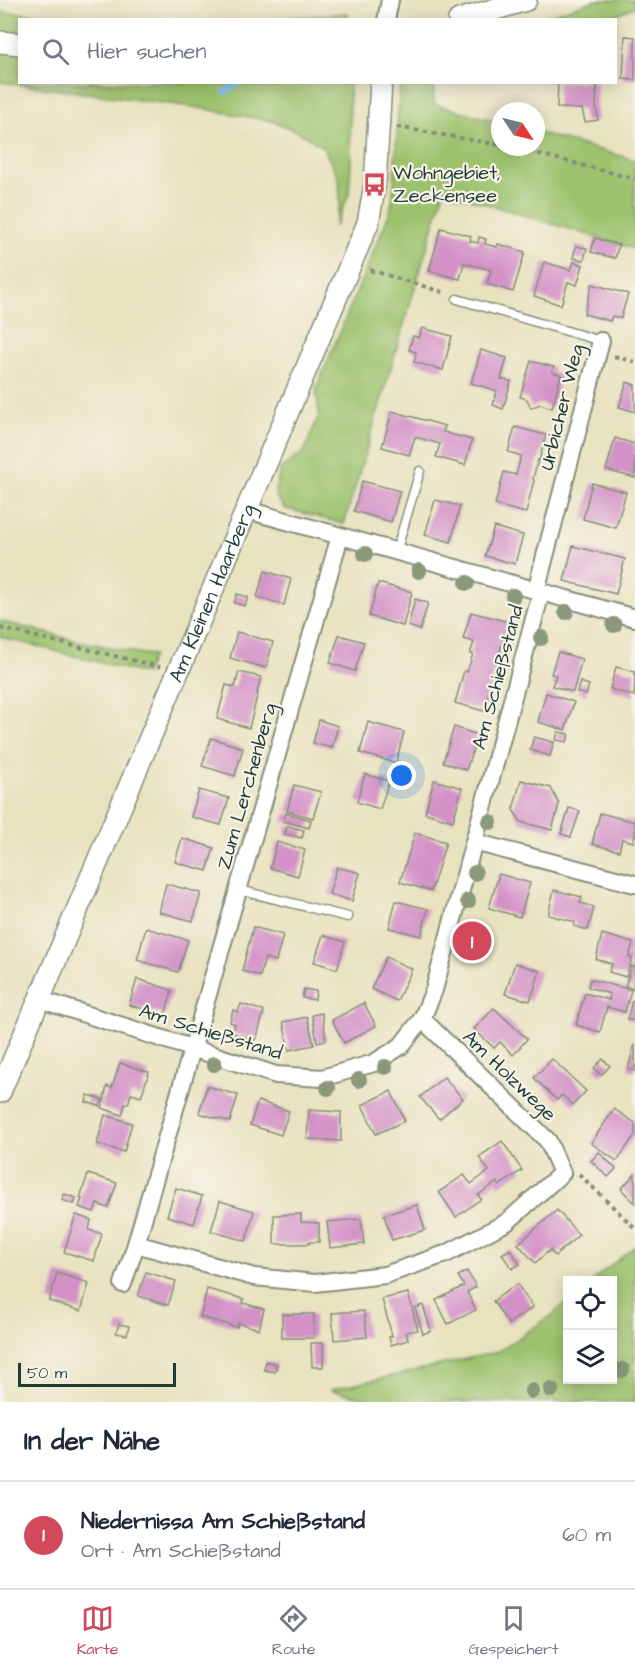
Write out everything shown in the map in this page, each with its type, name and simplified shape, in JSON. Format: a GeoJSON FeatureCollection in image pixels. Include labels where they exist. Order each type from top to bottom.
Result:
{"type":"FeatureCollection","features":[{"type":"Feature","properties":{"kind":"street"},"geometry":{"type":"LineString","coordinates":[[386,18],[390,0]]}},
{"type":"Feature","properties":{"kind":"street"},"geometry":{"type":"LineString","coordinates":[[466,18],[526,0]]}},
{"type":"Feature","properties":{"kind":"street"},"geometry":{"type":"LineString","coordinates":[[0,42],[18,44]]}},
{"type":"Feature","properties":{"kind":"street","name":"Am Kleinen Haarberg"},"geometry":{"type":"LineString","coordinates":[[0,1092],[368,223],[375,184],[381,84]]}},
{"type":"Feature","properties":{"kind":"street","name":"Urbicher Weg"},"geometry":{"type":"LineString","coordinates":[[539,592],[601,341]]}},
{"type":"Feature","properties":{"kind":"street"},"geometry":{"type":"LineString","coordinates":[[247,510],[635,618]]}},
{"type":"Feature","properties":{"kind":"street","name":"Zum Lerchenberg"},"geometry":{"type":"LineString","coordinates":[[193,1048],[340,536]]}},
{"type":"Feature","properties":{"kind":"street","name":"Am Schießstand"},"geometry":{"type":"LineString","coordinates":[[38,999],[276,1075],[322,1078],[374,1063],[400,1046],[422,1019],[434,990],[539,592]]}},
{"type":"Feature","properties":{"kind":"street"},"geometry":{"type":"LineString","coordinates":[[474,842],[635,884]]}},
{"type":"Feature","properties":{"kind":"street","name":"Am Holzwege"},"geometry":{"type":"LineString","coordinates":[[422,1019],[548,1141],[562,1173]]}},
{"type":"Feature","properties":{"kind":"street"},"geometry":{"type":"LineString","coordinates":[[123,1284],[193,1048]]}},
{"type":"Feature","properties":{"kind":"street"},"geometry":{"type":"LineString","coordinates":[[136,1244],[254,1277],[315,1282],[384,1275],[448,1253],[507,1222],[562,1173]]}},
{"type":"Feature","properties":{"kind":"lane","name":"Urbicher Weg"},"geometry":{"type":"LineString","coordinates":[[457,299],[601,341]]}},
{"type":"Feature","properties":{"kind":"lane"},"geometry":{"type":"LineString","coordinates":[[396,552],[420,471]]}},
{"type":"Feature","properties":{"kind":"lane"},"geometry":{"type":"LineString","coordinates":[[239,890],[348,917]]}},
{"type":"Feature","properties":{"kind":"path"},"geometry":{"type":"LineString","coordinates":[[380,124],[491,143]]}},
{"type":"Feature","properties":{"kind":"path"},"geometry":{"type":"LineString","coordinates":[[545,156],[635,179]]}},
{"type":"Feature","properties":{"kind":"path"},"geometry":{"type":"LineString","coordinates":[[377,272],[451,294],[457,299]]}},
{"type":"Feature","properties":{"kind":"path"},"geometry":{"type":"LineString","coordinates":[[0,628],[178,671]]}},
{"type":"Feature","properties":{"kind":"path"},"geometry":{"type":"LineString","coordinates":[[562,1173],[576,1170],[635,1228]]}},
{"type":"Feature","properties":{"kind":"green space"},"geometry":{"type":"Polygon","coordinates":[[[596,0],[635,0],[635,7],[608,18],[541,18],[596,0]]]}},
{"type":"Feature","properties":{"kind":"green space"},"geometry":{"type":"Polygon","coordinates":[[[0,12],[92,18],[18,18],[18,84],[349,84],[351,162],[349,194],[335,227],[340,203],[339,178],[323,147],[299,132],[272,121],[194,107],[0,82],[0,12]]]}},
{"type":"Feature","properties":{"kind":"green space"},"geometry":{"type":"Polygon","coordinates":[[[348,13],[348,18],[284,18],[348,13]]]}},
{"type":"Feature","properties":{"kind":"green space"},"geometry":{"type":"Polygon","coordinates":[[[400,84],[434,84],[434,104],[491,120],[491,156],[545,156],[545,135],[635,160],[635,249],[444,191],[344,524],[284,508],[275,491],[281,468],[304,452],[319,415],[316,389],[390,212],[400,84]]]}},
{"type":"Feature","properties":{"kind":"green space"},"geometry":{"type":"Polygon","coordinates":[[[0,621],[74,640],[153,655],[145,674],[0,637],[0,621]]]}},
{"type":"Feature","properties":{"kind":"green space"},"geometry":{"type":"Polygon","coordinates":[[[635,1246],[635,1402],[381,1402],[330,1390],[497,1352],[563,1305],[563,1384],[617,1384],[617,1276],[598,1276],[635,1246]]]}},
{"type":"Feature","properties":{"kind":"building"},"geometry":{"type":"Polygon","coordinates":[[[625,36],[635,37],[635,80],[623,79],[625,36]]]}},
{"type":"Feature","properties":{"kind":"building"},"geometry":{"type":"Polygon","coordinates":[[[558,84],[597,84],[598,120],[585,122],[582,109],[557,108],[558,84]]]}},
{"type":"Feature","properties":{"kind":"building"},"geometry":{"type":"Polygon","coordinates":[[[441,228],[471,236],[470,241],[478,243],[479,237],[486,239],[485,244],[497,247],[498,244],[525,252],[513,292],[487,284],[491,270],[464,263],[460,279],[429,271],[441,228]]]}},
{"type":"Feature","properties":{"kind":"building"},"geometry":{"type":"Polygon","coordinates":[[[595,238],[619,245],[615,258],[591,252],[595,238]]]}},
{"type":"Feature","properties":{"kind":"building"},"geometry":{"type":"Polygon","coordinates":[[[576,246],[587,248],[584,260],[573,258],[576,246]]]}},
{"type":"Feature","properties":{"kind":"building"},"geometry":{"type":"Polygon","coordinates":[[[544,262],[571,270],[574,262],[583,265],[577,285],[568,282],[561,305],[534,296],[544,262]]]}},
{"type":"Feature","properties":{"kind":"building"},"geometry":{"type":"Polygon","coordinates":[[[592,284],[628,294],[621,318],[612,316],[610,321],[584,314],[592,284]]]}},
{"type":"Feature","properties":{"kind":"building"},"geometry":{"type":"Polygon","coordinates":[[[422,328],[452,336],[443,370],[414,362],[416,352],[409,350],[413,336],[419,338],[422,328]]]}},
{"type":"Feature","properties":{"kind":"building"},"geometry":{"type":"Polygon","coordinates":[[[481,350],[507,358],[501,379],[511,381],[503,409],[493,405],[497,391],[471,383],[481,350]]]}},
{"type":"Feature","properties":{"kind":"building"},"geometry":{"type":"Polygon","coordinates":[[[531,361],[554,367],[552,372],[561,375],[552,408],[540,404],[531,408],[527,399],[520,397],[531,361]]]}},
{"type":"Feature","properties":{"kind":"building"},"geometry":{"type":"Polygon","coordinates":[[[627,382],[635,385],[635,412],[619,407],[627,382]]]}},
{"type":"Feature","properties":{"kind":"building"},"geometry":{"type":"Polygon","coordinates":[[[392,411],[445,426],[443,432],[472,440],[465,465],[436,457],[440,444],[415,437],[409,455],[382,447],[392,411]]]}},
{"type":"Feature","properties":{"kind":"building"},"geometry":{"type":"Polygon","coordinates":[[[515,427],[546,435],[526,513],[495,505],[504,472],[516,475],[521,456],[508,452],[515,427]]]}},
{"type":"Feature","properties":{"kind":"building"},"geometry":{"type":"Polygon","coordinates":[[[615,438],[635,444],[635,478],[606,470],[615,438]]]}},
{"type":"Feature","properties":{"kind":"building"},"geometry":{"type":"Polygon","coordinates":[[[362,481],[400,491],[391,522],[354,511],[362,481]]]}},
{"type":"Feature","properties":{"kind":"building"},"geometry":{"type":"Polygon","coordinates":[[[592,483],[626,492],[616,528],[583,519],[592,483]]]}},
{"type":"Feature","properties":{"kind":"building"},"geometry":{"type":"Polygon","coordinates":[[[435,500],[460,506],[451,542],[425,535],[435,500]]]}},
{"type":"Feature","properties":{"kind":"building"},"geometry":{"type":"Polygon","coordinates":[[[494,527],[523,535],[515,564],[485,556],[494,527]]]}},
{"type":"Feature","properties":{"kind":"building"},"geometry":{"type":"Polygon","coordinates":[[[573,546],[625,559],[616,594],[564,581],[573,546]]]}},
{"type":"Feature","properties":{"kind":"building"},"geometry":{"type":"Polygon","coordinates":[[[265,571],[291,579],[284,605],[257,597],[265,571]]]}},
{"type":"Feature","properties":{"kind":"building"},"geometry":{"type":"Polygon","coordinates":[[[378,583],[412,592],[403,626],[369,616],[378,583]]]}},
{"type":"Feature","properties":{"kind":"building"},"geometry":{"type":"Polygon","coordinates":[[[237,594],[248,597],[245,606],[234,603],[237,594]]]}},
{"type":"Feature","properties":{"kind":"building"},"geometry":{"type":"Polygon","coordinates":[[[415,599],[428,603],[420,630],[408,626],[415,599]]]}},
{"type":"Feature","properties":{"kind":"building"},"geometry":{"type":"Polygon","coordinates":[[[471,612],[509,622],[484,711],[455,703],[464,671],[467,672],[473,654],[470,654],[474,642],[463,639],[471,612]]]}},
{"type":"Feature","properties":{"kind":"building"},"geometry":{"type":"Polygon","coordinates":[[[237,632],[273,642],[266,668],[230,658],[237,632]]]}},
{"type":"Feature","properties":{"kind":"building"},"geometry":{"type":"Polygon","coordinates":[[[339,635],[364,642],[355,671],[330,663],[339,635]]]}},
{"type":"Feature","properties":{"kind":"building"},"geometry":{"type":"Polygon","coordinates":[[[558,652],[582,659],[573,692],[552,686],[556,675],[551,674],[558,652]]]}},
{"type":"Feature","properties":{"kind":"building"},"geometry":{"type":"Polygon","coordinates":[[[616,667],[635,672],[634,696],[610,689],[616,667]]]}},
{"type":"Feature","properties":{"kind":"building"},"geometry":{"type":"Polygon","coordinates":[[[239,672],[261,677],[249,728],[217,719],[226,685],[235,687],[239,672]]]}},
{"type":"Feature","properties":{"kind":"building"},"geometry":{"type":"Polygon","coordinates":[[[580,682],[589,685],[586,695],[577,692],[580,682]]]}},
{"type":"Feature","properties":{"kind":"building"},"geometry":{"type":"Polygon","coordinates":[[[546,693],[574,702],[565,730],[538,722],[546,693]]]}},
{"type":"Feature","properties":{"kind":"building"},"geometry":{"type":"Polygon","coordinates":[[[319,720],[338,726],[332,748],[313,743],[319,720]]]}},
{"type":"Feature","properties":{"kind":"building"},"geometry":{"type":"Polygon","coordinates":[[[368,722],[404,732],[396,763],[360,753],[368,722]]]}},
{"type":"Feature","properties":{"kind":"building"},"geometry":{"type":"Polygon","coordinates":[[[454,727],[478,735],[466,770],[443,762],[454,727]]]}},
{"type":"Feature","properties":{"kind":"building"},"geometry":{"type":"Polygon","coordinates":[[[558,732],[569,734],[567,742],[556,740],[558,732]]]}},
{"type":"Feature","properties":{"kind":"building"},"geometry":{"type":"Polygon","coordinates":[[[534,737],[554,742],[550,756],[530,750],[534,737]]]}},
{"type":"Feature","properties":{"kind":"building"},"geometry":{"type":"Polygon","coordinates":[[[211,738],[243,748],[235,776],[202,766],[211,738]]]}},
{"type":"Feature","properties":{"kind":"building"},"geometry":{"type":"Polygon","coordinates":[[[365,774],[389,781],[380,809],[357,802],[365,774]]]}},
{"type":"Feature","properties":{"kind":"building"},"geometry":{"type":"Polygon","coordinates":[[[434,780],[462,788],[453,821],[425,813],[434,780]]]}},
{"type":"Feature","properties":{"kind":"building"},"geometry":{"type":"Polygon","coordinates":[[[521,780],[551,788],[559,804],[552,830],[521,822],[513,810],[521,780]]]}},
{"type":"Feature","properties":{"kind":"building"},"geometry":{"type":"Polygon","coordinates":[[[294,785],[321,792],[313,818],[287,811],[294,785]]]}},
{"type":"Feature","properties":{"kind":"building"},"geometry":{"type":"Polygon","coordinates":[[[199,790],[229,798],[221,825],[191,817],[199,790]]]}},
{"type":"Feature","properties":{"kind":"building"},"geometry":{"type":"Polygon","coordinates":[[[569,808],[580,811],[571,837],[561,834],[569,808]]]}},
{"type":"Feature","properties":{"kind":"building"},"geometry":{"type":"Polygon","coordinates":[[[286,813],[311,820],[309,828],[283,821],[286,813]]]}},
{"type":"Feature","properties":{"kind":"building"},"geometry":{"type":"Polygon","coordinates":[[[600,813],[635,822],[633,842],[622,839],[619,851],[592,844],[600,813]]]}},
{"type":"Feature","properties":{"kind":"building"},"geometry":{"type":"Polygon","coordinates":[[[287,826],[304,830],[302,838],[285,834],[287,826]]]}},
{"type":"Feature","properties":{"kind":"building"},"geometry":{"type":"Polygon","coordinates":[[[415,833],[446,842],[431,891],[400,882],[415,833]]]}},
{"type":"Feature","properties":{"kind":"building"},"geometry":{"type":"Polygon","coordinates":[[[182,838],[214,848],[207,871],[175,862],[182,838]]]}},
{"type":"Feature","properties":{"kind":"building"},"geometry":{"type":"Polygon","coordinates":[[[277,842],[305,850],[298,876],[270,868],[277,842]]]}},
{"type":"Feature","properties":{"kind":"building"},"geometry":{"type":"Polygon","coordinates":[[[337,867],[360,873],[352,901],[329,894],[337,867]]]}},
{"type":"Feature","properties":{"kind":"building"},"geometry":{"type":"Polygon","coordinates":[[[499,874],[530,883],[520,917],[489,908],[499,874]]]}},
{"type":"Feature","properties":{"kind":"building"},"geometry":{"type":"Polygon","coordinates":[[[166,884],[201,893],[193,921],[159,912],[166,884]]]}},
{"type":"Feature","properties":{"kind":"building"},"geometry":{"type":"Polygon","coordinates":[[[554,890],[582,897],[580,903],[594,907],[588,930],[574,926],[575,922],[548,915],[554,890]]]}},
{"type":"Feature","properties":{"kind":"building"},"geometry":{"type":"Polygon","coordinates":[[[396,901],[428,909],[421,936],[389,928],[396,901]]]}},
{"type":"Feature","properties":{"kind":"building"},"geometry":{"type":"Polygon","coordinates":[[[253,927],[283,935],[276,961],[265,958],[260,976],[242,971],[253,927]]]}},
{"type":"Feature","properties":{"kind":"building"},"geometry":{"type":"Polygon","coordinates":[[[146,928],[188,940],[178,972],[137,960],[146,928]]]}},
{"type":"Feature","properties":{"kind":"building"},"geometry":{"type":"Polygon","coordinates":[[[470,932],[478,934],[474,950],[466,948],[470,932]]]}},
{"type":"Feature","properties":{"kind":"building"},"geometry":{"type":"Polygon","coordinates":[[[602,934],[633,943],[629,957],[632,958],[626,977],[609,972],[612,964],[596,959],[602,934]]]}},
{"type":"Feature","properties":{"kind":"building"},"geometry":{"type":"Polygon","coordinates":[[[323,935],[345,942],[337,969],[314,962],[323,935]]]}},
{"type":"Feature","properties":{"kind":"building"},"geometry":{"type":"Polygon","coordinates":[[[386,957],[412,969],[397,1001],[371,989],[386,957]]]}},
{"type":"Feature","properties":{"kind":"building"},"geometry":{"type":"Polygon","coordinates":[[[515,963],[540,971],[530,1001],[505,994],[515,963]]]}},
{"type":"Feature","properties":{"kind":"building"},"geometry":{"type":"Polygon","coordinates":[[[632,966],[635,967],[633,989],[625,986],[632,966]]]}},
{"type":"Feature","properties":{"kind":"building"},"geometry":{"type":"Polygon","coordinates":[[[137,979],[172,990],[165,1015],[129,1005],[137,979]]]}},
{"type":"Feature","properties":{"kind":"building"},"geometry":{"type":"Polygon","coordinates":[[[590,979],[631,990],[625,1012],[607,1007],[600,1032],[576,1025],[585,993],[609,1000],[610,994],[588,987],[590,979]]]}},
{"type":"Feature","properties":{"kind":"building"},"geometry":{"type":"Polygon","coordinates":[[[304,989],[316,991],[315,1000],[302,998],[304,989]]]}},
{"type":"Feature","properties":{"kind":"building"},"geometry":{"type":"Polygon","coordinates":[[[632,1001],[635,1001],[635,1021],[627,1019],[632,1001]]]}},
{"type":"Feature","properties":{"kind":"building"},"geometry":{"type":"Polygon","coordinates":[[[364,1003],[376,1026],[344,1043],[332,1020],[364,1003]]]}},
{"type":"Feature","properties":{"kind":"building"},"geometry":{"type":"Polygon","coordinates":[[[241,1004],[264,1011],[256,1040],[232,1033],[235,1024],[230,1022],[233,1010],[238,1012],[241,1004]]]}},
{"type":"Feature","properties":{"kind":"building"},"geometry":{"type":"Polygon","coordinates":[[[494,1008],[527,1039],[513,1055],[500,1042],[494,1048],[474,1029],[494,1008]]]}},
{"type":"Feature","properties":{"kind":"building"},"geometry":{"type":"Polygon","coordinates":[[[322,1013],[326,1040],[317,1042],[312,1015],[322,1013]]]}},
{"type":"Feature","properties":{"kind":"building"},"geometry":{"type":"Polygon","coordinates":[[[307,1017],[314,1045],[289,1050],[283,1022],[307,1017]]]}},
{"type":"Feature","properties":{"kind":"building"},"geometry":{"type":"Polygon","coordinates":[[[635,1045],[635,1071],[628,1069],[635,1045]]]}},
{"type":"Feature","properties":{"kind":"building"},"geometry":{"type":"Polygon","coordinates":[[[552,1059],[586,1091],[573,1105],[562,1095],[557,1100],[534,1078],[552,1059]]]}},
{"type":"Feature","properties":{"kind":"building"},"geometry":{"type":"Polygon","coordinates":[[[603,1059],[610,1066],[601,1075],[594,1068],[603,1059]]]}},
{"type":"Feature","properties":{"kind":"building"},"geometry":{"type":"Polygon","coordinates":[[[120,1063],[149,1072],[141,1097],[131,1094],[122,1115],[102,1108],[107,1086],[112,1088],[120,1063]]]}},
{"type":"Feature","properties":{"kind":"building"},"geometry":{"type":"Polygon","coordinates":[[[444,1077],[463,1099],[439,1119],[420,1097],[444,1077]]]}},
{"type":"Feature","properties":{"kind":"building"},"geometry":{"type":"Polygon","coordinates":[[[207,1086],[238,1095],[230,1122],[199,1113],[207,1086]]]}},
{"type":"Feature","properties":{"kind":"building"},"geometry":{"type":"Polygon","coordinates":[[[391,1091],[405,1121],[376,1134],[362,1105],[391,1091]]]}},
{"type":"Feature","properties":{"kind":"building"},"geometry":{"type":"Polygon","coordinates":[[[88,1095],[102,1099],[100,1106],[86,1102],[88,1095]]]}},
{"type":"Feature","properties":{"kind":"building"},"geometry":{"type":"Polygon","coordinates":[[[258,1101],[289,1111],[281,1135],[250,1125],[258,1101]]]}},
{"type":"Feature","properties":{"kind":"building"},"geometry":{"type":"Polygon","coordinates":[[[614,1109],[635,1123],[635,1135],[617,1161],[591,1143],[614,1109]]]}},
{"type":"Feature","properties":{"kind":"building"},"geometry":{"type":"Polygon","coordinates":[[[309,1110],[341,1112],[341,1141],[307,1139],[309,1110]]]}},
{"type":"Feature","properties":{"kind":"building"},"geometry":{"type":"Polygon","coordinates":[[[105,1115],[132,1123],[124,1152],[97,1144],[105,1115]]]}},
{"type":"Feature","properties":{"kind":"building"},"geometry":{"type":"Polygon","coordinates":[[[502,1141],[522,1170],[499,1186],[497,1182],[478,1195],[481,1199],[456,1217],[439,1192],[464,1175],[471,1184],[489,1171],[479,1157],[502,1141]]]}},
{"type":"Feature","properties":{"kind":"building"},"geometry":{"type":"Polygon","coordinates":[[[599,1152],[616,1169],[608,1177],[591,1161],[599,1152]]]}},
{"type":"Feature","properties":{"kind":"building"},"geometry":{"type":"Polygon","coordinates":[[[88,1174],[117,1183],[108,1208],[97,1204],[94,1212],[79,1207],[88,1174]]]}},
{"type":"Feature","properties":{"kind":"building"},"geometry":{"type":"Polygon","coordinates":[[[635,1174],[635,1203],[621,1189],[635,1174]]]}},
{"type":"Feature","properties":{"kind":"building"},"geometry":{"type":"Polygon","coordinates":[[[176,1188],[202,1196],[194,1224],[167,1216],[176,1188]]]}},
{"type":"Feature","properties":{"kind":"building"},"geometry":{"type":"Polygon","coordinates":[[[64,1194],[76,1198],[74,1204],[62,1200],[64,1194]]]}},
{"type":"Feature","properties":{"kind":"building"},"geometry":{"type":"Polygon","coordinates":[[[220,1201],[254,1211],[246,1241],[211,1231],[220,1201]]]}},
{"type":"Feature","properties":{"kind":"building"},"geometry":{"type":"Polygon","coordinates":[[[417,1205],[425,1230],[392,1240],[384,1215],[417,1205]]]}},
{"type":"Feature","properties":{"kind":"building"},"geometry":{"type":"Polygon","coordinates":[[[557,1210],[579,1235],[555,1256],[550,1250],[535,1263],[518,1244],[557,1210]]]}},
{"type":"Feature","properties":{"kind":"building"},"geometry":{"type":"Polygon","coordinates":[[[301,1214],[301,1222],[319,1223],[319,1242],[274,1244],[274,1215],[301,1214]]]}},
{"type":"Feature","properties":{"kind":"building"},"geometry":{"type":"Polygon","coordinates":[[[76,1215],[91,1220],[89,1230],[102,1234],[94,1261],[64,1252],[76,1215]]]}},
{"type":"Feature","properties":{"kind":"building"},"geometry":{"type":"Polygon","coordinates":[[[361,1219],[364,1244],[330,1248],[327,1222],[361,1219]]]}},
{"type":"Feature","properties":{"kind":"building"},"geometry":{"type":"Polygon","coordinates":[[[510,1249],[520,1264],[512,1269],[502,1254],[510,1249]]]}},
{"type":"Feature","properties":{"kind":"building"},"geometry":{"type":"Polygon","coordinates":[[[467,1271],[476,1287],[467,1292],[476,1310],[448,1324],[436,1300],[464,1286],[458,1276],[467,1271]]]}},
{"type":"Feature","properties":{"kind":"building"},"geometry":{"type":"Polygon","coordinates":[[[146,1272],[176,1281],[168,1305],[138,1296],[146,1272]]]}},
{"type":"Feature","properties":{"kind":"building"},"geometry":{"type":"Polygon","coordinates":[[[57,1273],[89,1283],[81,1311],[49,1301],[57,1273]]]}},
{"type":"Feature","properties":{"kind":"building"},"geometry":{"type":"Polygon","coordinates":[[[517,1284],[533,1307],[508,1324],[493,1301],[517,1284]]]}},
{"type":"Feature","properties":{"kind":"building"},"geometry":{"type":"Polygon","coordinates":[[[207,1289],[244,1299],[243,1303],[264,1309],[259,1329],[238,1323],[237,1327],[200,1317],[207,1289]]]}},
{"type":"Feature","properties":{"kind":"building"},"geometry":{"type":"Polygon","coordinates":[[[408,1293],[418,1330],[406,1332],[408,1340],[391,1345],[389,1337],[392,1336],[382,1299],[408,1293]]]}},
{"type":"Feature","properties":{"kind":"building"},"geometry":{"type":"Polygon","coordinates":[[[423,1305],[431,1331],[423,1334],[415,1308],[423,1305]]]}},
{"type":"Feature","properties":{"kind":"building"},"geometry":{"type":"Polygon","coordinates":[[[364,1311],[367,1337],[334,1340],[332,1313],[364,1311]]]}},
{"type":"Feature","properties":{"kind":"building"},"geometry":{"type":"Polygon","coordinates":[[[282,1314],[314,1314],[314,1338],[282,1338],[282,1314]]]}},
{"type":"Feature","properties":{"kind":"building"},"geometry":{"type":"Polygon","coordinates":[[[119,1324],[129,1326],[127,1335],[116,1333],[119,1324]]]}},
{"type":"Feature","properties":{"kind":"building"},"geometry":{"type":"Polygon","coordinates":[[[311,1343],[323,1343],[323,1367],[312,1367],[311,1343]]]}},
{"type":"Feature","properties":{"kind":"building"},"geometry":{"type":"Polygon","coordinates":[[[266,1361],[277,1364],[275,1372],[264,1370],[266,1361]]]}},
{"type":"Feature","properties":{"kind":"waterway"},"geometry":{"type":"LineString","coordinates":[[225,92],[237,84]]}},
{"type":"Feature","properties":{"kind":"place","name":"Wohngebiet, Zeckensee"},"geometry":{"type":"Point","coordinates":[375,184]}},
{"type":"Feature","properties":{"kind":"place","name":"Niedernissa Am Schießstand"},"geometry":{"type":"Point","coordinates":[472,941]}}]}
